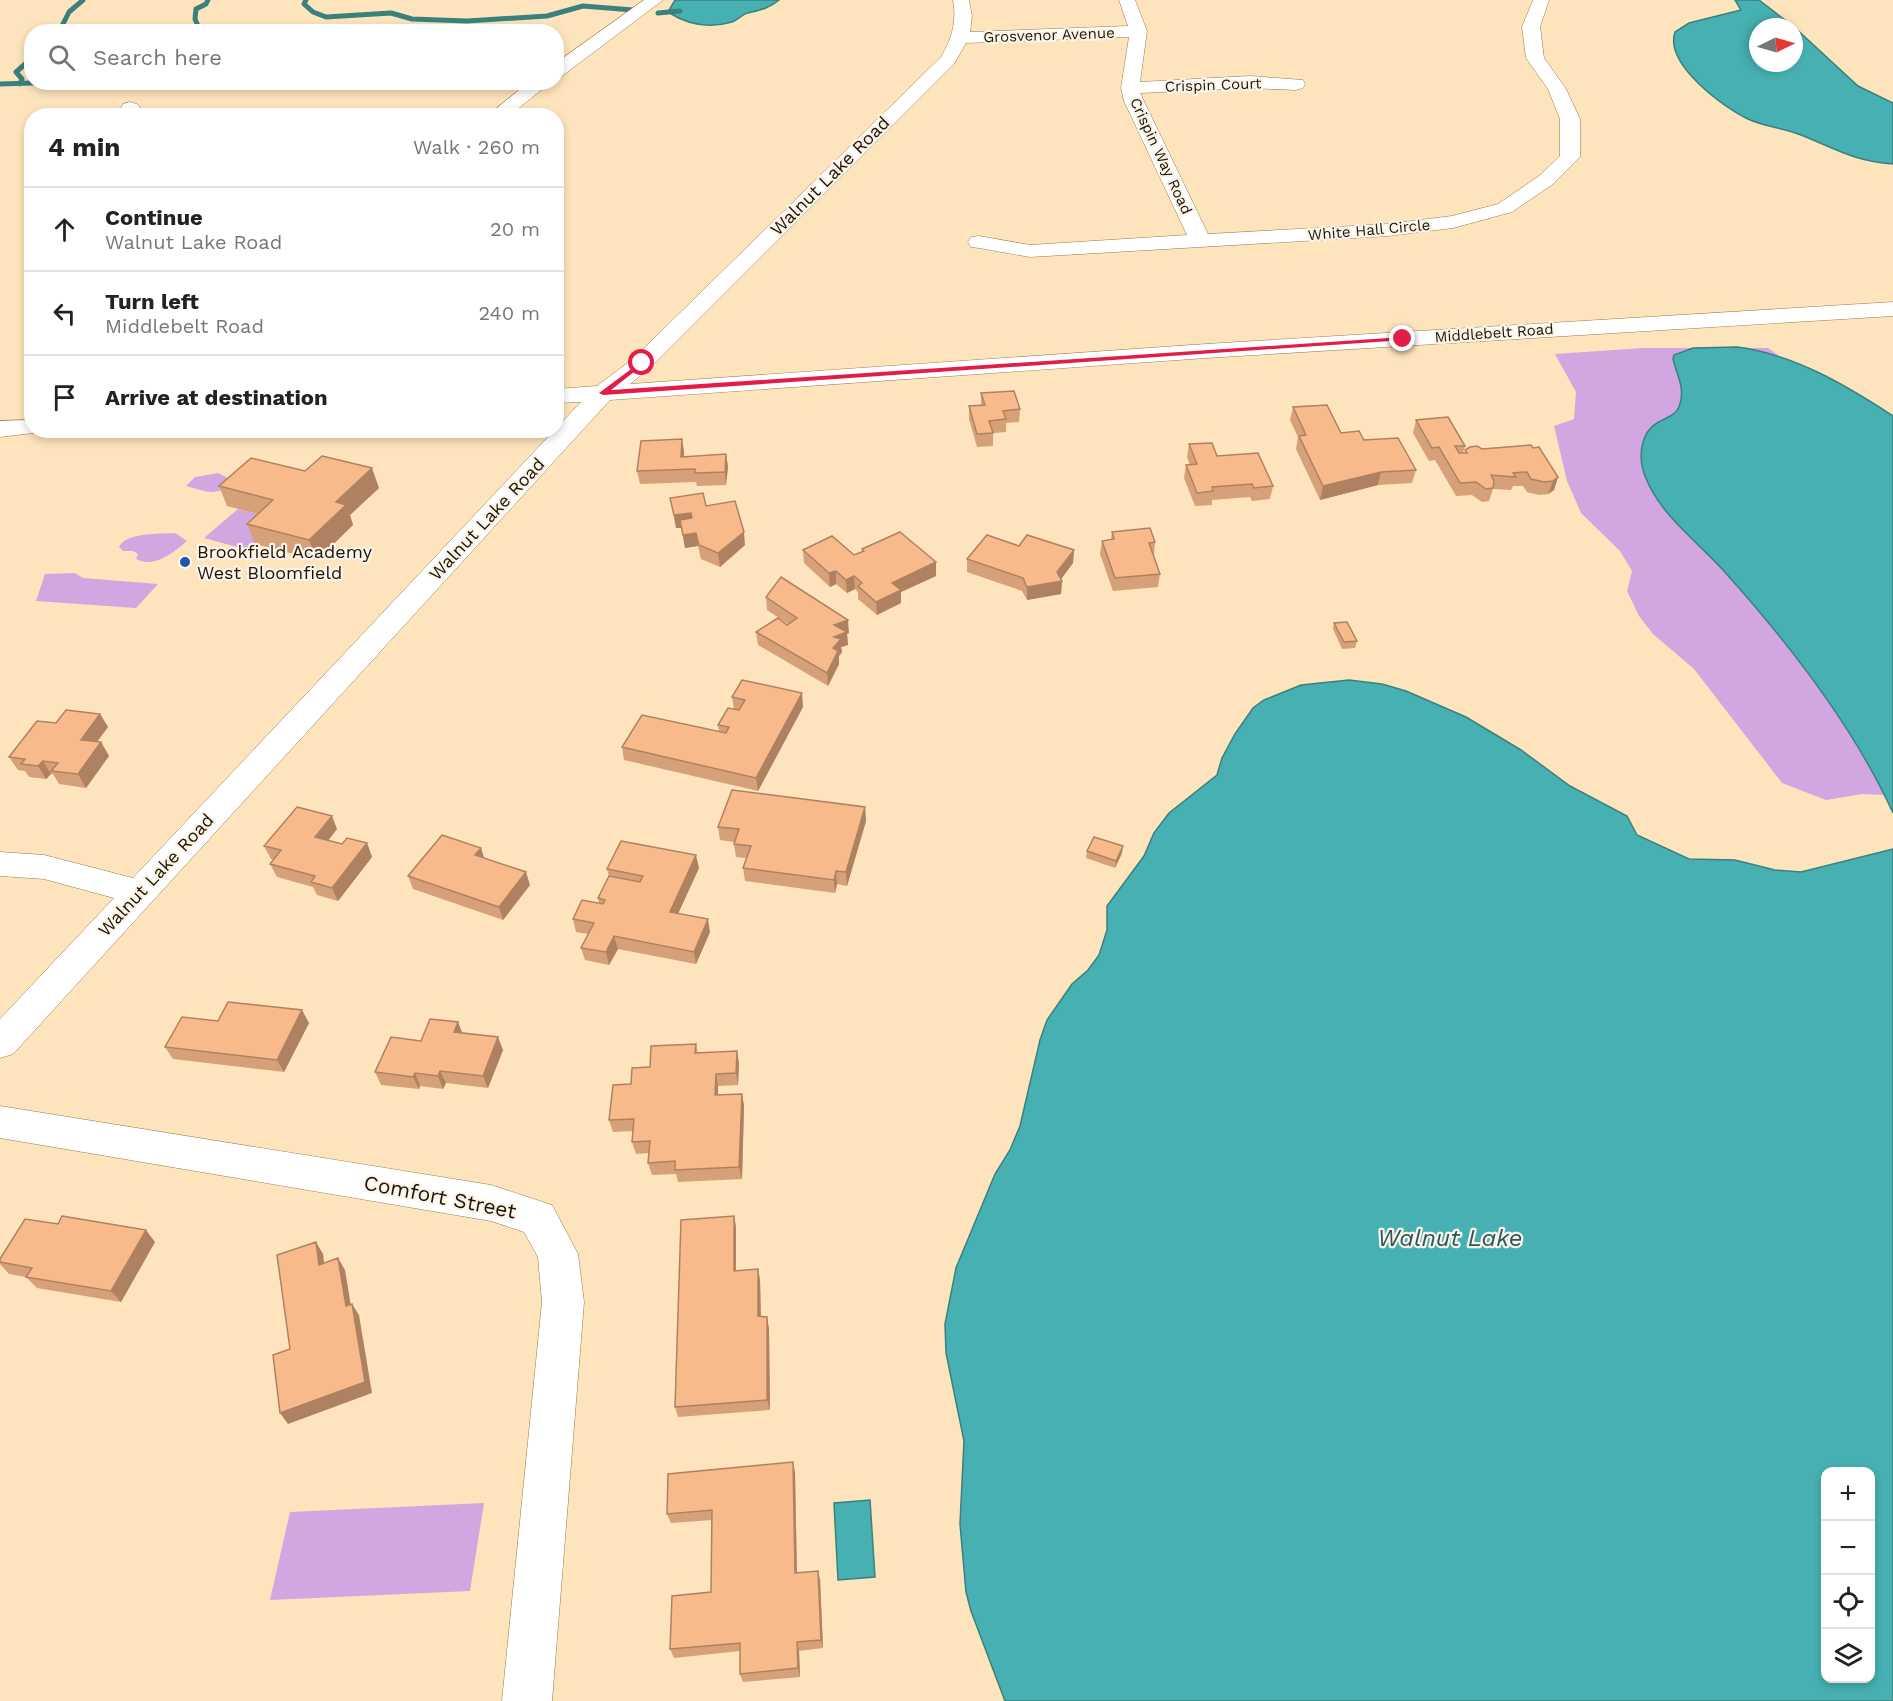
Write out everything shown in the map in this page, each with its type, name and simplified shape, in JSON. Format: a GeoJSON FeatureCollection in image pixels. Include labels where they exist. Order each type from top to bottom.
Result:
{"type":"FeatureCollection","features":[{"type":"Feature","properties":{"kind":"street"},"geometry":{"type":"LineString","coordinates":[[564,66],[655,0]]}},
{"type":"Feature","properties":{"kind":"street"},"geometry":{"type":"LineString","coordinates":[[961,0],[962,31]]}},
{"type":"Feature","properties":{"kind":"street"},"geometry":{"type":"LineString","coordinates":[[1126,0],[1136,25]]}},
{"type":"Feature","properties":{"kind":"street","name":"White Hall Circle"},"geometry":{"type":"LineString","coordinates":[[980,242],[1030,251],[1388,230],[1453,222],[1505,208],[1546,180],[1570,157],[1570,119],[1557,89],[1535,58],[1531,27],[1541,0]]}},
{"type":"Feature","properties":{"kind":"street","name":"Grosvenor Avenue"},"geometry":{"type":"LineString","coordinates":[[962,31],[1136,25]]}},
{"type":"Feature","properties":{"kind":"street","name":"Crispin Way Road"},"geometry":{"type":"LineString","coordinates":[[1136,25],[1138,43],[1130,88],[1133,101],[1200,240]]}},
{"type":"Feature","properties":{"kind":"street","name":"Walnut Lake Road"},"geometry":{"type":"LineString","coordinates":[[564,435],[603,393],[642,363],[927,83],[948,60],[962,31]]}},
{"type":"Feature","properties":{"kind":"street","name":"Crispin Court"},"geometry":{"type":"LineString","coordinates":[[1130,88],[1250,82],[1296,84]]}},
{"type":"Feature","properties":{"kind":"street"},"geometry":{"type":"LineString","coordinates":[[507,108],[531,90]]}},
{"type":"Feature","properties":{"kind":"street","name":"Middlebelt Road"},"geometry":{"type":"LineString","coordinates":[[564,395],[1206,351],[1893,309]]}},
{"type":"Feature","properties":{"kind":"street"},"geometry":{"type":"LineString","coordinates":[[0,429],[24,428]]}},
{"type":"Feature","properties":{"kind":"street","name":"Walnut Lake Road"},"geometry":{"type":"LineString","coordinates":[[0,1043],[561,438]]}},
{"type":"Feature","properties":{"kind":"street"},"geometry":{"type":"LineString","coordinates":[[0,864],[44,867],[139,892]]}},
{"type":"Feature","properties":{"kind":"street","name":"Comfort Street"},"geometry":{"type":"LineString","coordinates":[[0,1122],[491,1203],[538,1218],[558,1254],[563,1302],[527,1701]]}},
{"type":"Feature","properties":{"kind":"shaded area"},"geometry":{"type":"Polygon","coordinates":[[[1643,348],[1768,348],[1778,355],[1885,795],[1862,794],[1826,800],[1782,783],[1694,669],[1653,634],[1639,616],[1627,591],[1632,571],[1620,551],[1581,513],[1567,481],[1554,426],[1574,419],[1576,392],[1555,354],[1643,348]]]}},
{"type":"Feature","properties":{"kind":"shaded area"},"geometry":{"type":"Polygon","coordinates":[[[218,473],[235,482],[222,490],[212,492],[186,486],[195,477],[218,473]]]}},
{"type":"Feature","properties":{"kind":"shaded area"},"geometry":{"type":"Polygon","coordinates":[[[238,509],[281,520],[248,550],[204,538],[238,509]]]}},
{"type":"Feature","properties":{"kind":"shaded area"},"geometry":{"type":"Polygon","coordinates":[[[175,533],[187,541],[157,561],[143,562],[136,559],[138,554],[133,551],[123,551],[119,547],[123,542],[136,536],[175,533]]]}},
{"type":"Feature","properties":{"kind":"shaded area"},"geometry":{"type":"Polygon","coordinates":[[[75,573],[83,578],[158,584],[136,608],[36,601],[45,574],[75,573]]]}},
{"type":"Feature","properties":{"kind":"shaded area"},"geometry":{"type":"Polygon","coordinates":[[[484,1503],[470,1591],[270,1600],[290,1512],[484,1503]]]}},
{"type":"Feature","properties":{"kind":"water"},"geometry":{"type":"Polygon","coordinates":[[[675,0],[779,0],[732,22],[698,25],[668,12],[675,0]]]}},
{"type":"Feature","properties":{"kind":"water"},"geometry":{"type":"Polygon","coordinates":[[[1735,0],[1759,0],[1782,18],[1749,18],[1749,72],[1803,72],[1803,35],[1858,86],[1893,103],[1893,164],[1856,157],[1795,133],[1754,122],[1724,105],[1698,83],[1678,57],[1674,44],[1675,32],[1689,23],[1741,10],[1735,0]]]}},
{"type":"Feature","properties":{"kind":"water"},"geometry":{"type":"Polygon","coordinates":[[[1737,347],[1778,356],[1818,372],[1893,416],[1893,813],[1859,749],[1817,686],[1747,597],[1669,515],[1645,476],[1641,454],[1644,439],[1651,427],[1675,413],[1681,400],[1682,394],[1674,355],[1693,348],[1737,347]]]}},
{"type":"Feature","properties":{"kind":"water","name":"Walnut Lake"},"geometry":{"type":"Polygon","coordinates":[[[1349,680],[1382,684],[1406,691],[1466,717],[1521,750],[1570,786],[1627,816],[1637,835],[1689,859],[1735,860],[1775,870],[1801,872],[1893,849],[1893,1701],[1005,1701],[966,1592],[960,1524],[964,1441],[946,1353],[945,1324],[956,1268],[995,1174],[1010,1150],[1020,1126],[1040,1040],[1047,1020],[1072,984],[1088,970],[1099,955],[1107,930],[1107,906],[1144,856],[1154,833],[1169,813],[1217,775],[1222,758],[1235,734],[1253,708],[1264,700],[1301,685],[1349,680]]]}},
{"type":"Feature","properties":{"kind":"water"},"geometry":{"type":"Polygon","coordinates":[[[870,1500],[875,1577],[838,1580],[834,1503],[870,1500]]]}},
{"type":"Feature","properties":{"kind":"building"},"geometry":{"type":"Polygon","coordinates":[[[1014,391],[1020,409],[1003,411],[1006,419],[989,421],[993,433],[977,434],[969,406],[985,405],[981,393],[1014,391]]]}},
{"type":"Feature","properties":{"kind":"building"},"geometry":{"type":"Polygon","coordinates":[[[1327,405],[1341,433],[1359,431],[1364,440],[1398,438],[1416,470],[1381,472],[1323,486],[1299,436],[1306,435],[1293,407],[1327,405]]]}},
{"type":"Feature","properties":{"kind":"building"},"geometry":{"type":"Polygon","coordinates":[[[1448,417],[1465,446],[1455,446],[1459,453],[1467,453],[1465,450],[1477,446],[1482,449],[1531,445],[1533,448],[1539,447],[1558,477],[1553,481],[1544,482],[1531,479],[1527,472],[1513,473],[1516,477],[1491,475],[1494,481],[1493,488],[1486,489],[1476,482],[1460,483],[1439,447],[1432,448],[1416,420],[1448,417]]]}},
{"type":"Feature","properties":{"kind":"building"},"geometry":{"type":"Polygon","coordinates":[[[682,439],[681,457],[726,454],[725,472],[695,473],[695,469],[637,471],[641,441],[682,439]]]}},
{"type":"Feature","properties":{"kind":"building"},"geometry":{"type":"Polygon","coordinates":[[[1212,443],[1217,456],[1258,453],[1273,486],[1254,488],[1252,484],[1212,487],[1213,491],[1197,493],[1186,465],[1197,464],[1189,444],[1212,443]]]}},
{"type":"Feature","properties":{"kind":"building"},"geometry":{"type":"Polygon","coordinates":[[[322,456],[372,468],[336,502],[346,505],[309,540],[247,524],[273,500],[219,486],[251,458],[305,471],[322,456]]]}},
{"type":"Feature","properties":{"kind":"building"},"geometry":{"type":"Polygon","coordinates":[[[703,493],[706,506],[735,501],[744,532],[718,553],[699,545],[696,533],[683,535],[680,520],[692,518],[691,513],[674,515],[670,498],[703,493]]]}},
{"type":"Feature","properties":{"kind":"building"},"geometry":{"type":"Polygon","coordinates":[[[1150,528],[1155,542],[1149,543],[1160,574],[1115,578],[1102,541],[1114,539],[1112,532],[1150,528]]]}},
{"type":"Feature","properties":{"kind":"building"},"geometry":{"type":"Polygon","coordinates":[[[900,532],[936,562],[892,583],[901,590],[876,602],[858,586],[862,583],[854,576],[846,580],[836,571],[829,573],[803,550],[832,536],[854,555],[900,532]]]}},
{"type":"Feature","properties":{"kind":"building"},"geometry":{"type":"Polygon","coordinates":[[[987,535],[1019,546],[1027,535],[1074,550],[1057,572],[1062,581],[1027,587],[1023,578],[967,559],[987,535]]]}},
{"type":"Feature","properties":{"kind":"building"},"geometry":{"type":"Polygon","coordinates":[[[781,577],[848,620],[834,625],[847,632],[834,637],[841,639],[833,648],[838,651],[827,673],[756,632],[778,618],[787,625],[797,618],[766,597],[781,577]]]}},
{"type":"Feature","properties":{"kind":"building"},"geometry":{"type":"Polygon","coordinates":[[[1347,622],[1357,641],[1344,642],[1334,623],[1347,622]]]}},
{"type":"Feature","properties":{"kind":"building"},"geometry":{"type":"Polygon","coordinates":[[[742,680],[802,693],[756,778],[622,747],[642,715],[726,733],[729,727],[718,725],[728,708],[739,710],[745,700],[732,697],[742,680]]]}},
{"type":"Feature","properties":{"kind":"building"},"geometry":{"type":"Polygon","coordinates":[[[66,710],[100,714],[81,740],[101,742],[78,774],[51,771],[58,763],[43,761],[38,766],[21,764],[25,759],[9,757],[37,721],[56,723],[66,710]]]}},
{"type":"Feature","properties":{"kind":"building"},"geometry":{"type":"Polygon","coordinates":[[[732,790],[865,807],[846,872],[836,871],[834,880],[743,868],[751,846],[734,844],[739,829],[718,827],[732,790]]]}},
{"type":"Feature","properties":{"kind":"building"},"geometry":{"type":"Polygon","coordinates":[[[297,807],[332,816],[315,837],[342,844],[347,838],[367,843],[332,888],[311,882],[315,876],[270,864],[281,850],[264,846],[297,807]]]}},
{"type":"Feature","properties":{"kind":"building"},"geometry":{"type":"Polygon","coordinates":[[[442,835],[481,848],[475,855],[526,872],[499,907],[408,876],[442,835]]]}},
{"type":"Feature","properties":{"kind":"building"},"geometry":{"type":"Polygon","coordinates":[[[1094,837],[1123,846],[1116,861],[1087,851],[1094,837]]]}},
{"type":"Feature","properties":{"kind":"building"},"geometry":{"type":"Polygon","coordinates":[[[621,841],[696,855],[670,912],[708,919],[694,952],[614,936],[606,952],[581,948],[594,923],[573,919],[582,900],[603,904],[605,900],[598,898],[609,876],[640,882],[643,876],[607,869],[621,841]]]}},
{"type":"Feature","properties":{"kind":"building"},"geometry":{"type":"Polygon","coordinates":[[[228,1002],[302,1010],[277,1060],[165,1047],[182,1017],[218,1021],[228,1002]]]}},
{"type":"Feature","properties":{"kind":"building"},"geometry":{"type":"Polygon","coordinates":[[[430,1019],[458,1022],[454,1032],[498,1037],[483,1076],[440,1071],[438,1076],[415,1073],[413,1077],[375,1072],[391,1037],[421,1041],[430,1019]]]}},
{"type":"Feature","properties":{"kind":"building"},"geometry":{"type":"Polygon","coordinates":[[[696,1044],[695,1053],[737,1051],[736,1073],[716,1074],[715,1095],[742,1094],[739,1167],[675,1170],[675,1161],[648,1163],[650,1141],[632,1142],[634,1119],[609,1120],[613,1085],[631,1084],[632,1068],[650,1067],[651,1046],[696,1044]]]}},
{"type":"Feature","properties":{"kind":"building"},"geometry":{"type":"Polygon","coordinates":[[[62,1216],[146,1230],[111,1291],[26,1277],[32,1268],[0,1262],[25,1219],[58,1224],[62,1216]]]}},
{"type":"Feature","properties":{"kind":"building"},"geometry":{"type":"Polygon","coordinates":[[[734,1216],[734,1271],[758,1269],[758,1316],[767,1317],[767,1400],[675,1407],[681,1220],[734,1216]]]}},
{"type":"Feature","properties":{"kind":"building"},"geometry":{"type":"Polygon","coordinates":[[[316,1242],[319,1265],[338,1258],[346,1306],[352,1304],[365,1382],[280,1413],[273,1355],[290,1349],[277,1255],[316,1242]]]}},
{"type":"Feature","properties":{"kind":"building"},"geometry":{"type":"Polygon","coordinates":[[[793,1462],[795,1573],[818,1571],[821,1640],[797,1642],[798,1668],[740,1674],[740,1643],[670,1649],[672,1596],[711,1592],[712,1510],[667,1514],[668,1474],[793,1462]]]}},
{"type":"Feature","properties":{"kind":"waterway"},"geometry":{"type":"LineString","coordinates":[[63,24],[69,12],[83,0]]}},
{"type":"Feature","properties":{"kind":"waterway"},"geometry":{"type":"LineString","coordinates":[[197,24],[196,9],[206,4],[208,0]]}},
{"type":"Feature","properties":{"kind":"waterway"},"geometry":{"type":"LineString","coordinates":[[306,0],[304,4],[313,12],[326,17],[391,13],[412,19],[467,21],[547,16],[583,6],[633,10]]}},
{"type":"Feature","properties":{"kind":"waterway"},"geometry":{"type":"LineString","coordinates":[[658,13],[680,11]]}},
{"type":"Feature","properties":{"kind":"waterway"},"geometry":{"type":"LineString","coordinates":[[20,83],[22,79],[16,72],[24,65]]}},
{"type":"Feature","properties":{"kind":"waterway"},"geometry":{"type":"LineString","coordinates":[[0,84],[20,83]]}},
{"type":"Feature","properties":{"kind":"place","name":"Brookfield Academy West Bloomfield"},"geometry":{"type":"Point","coordinates":[185,562]}},
{"type":"Feature","properties":{"kind":"route"},"geometry":{"type":"LineString","coordinates":[[642,363],[603,393],[898,371],[1403,339]]}}]}
